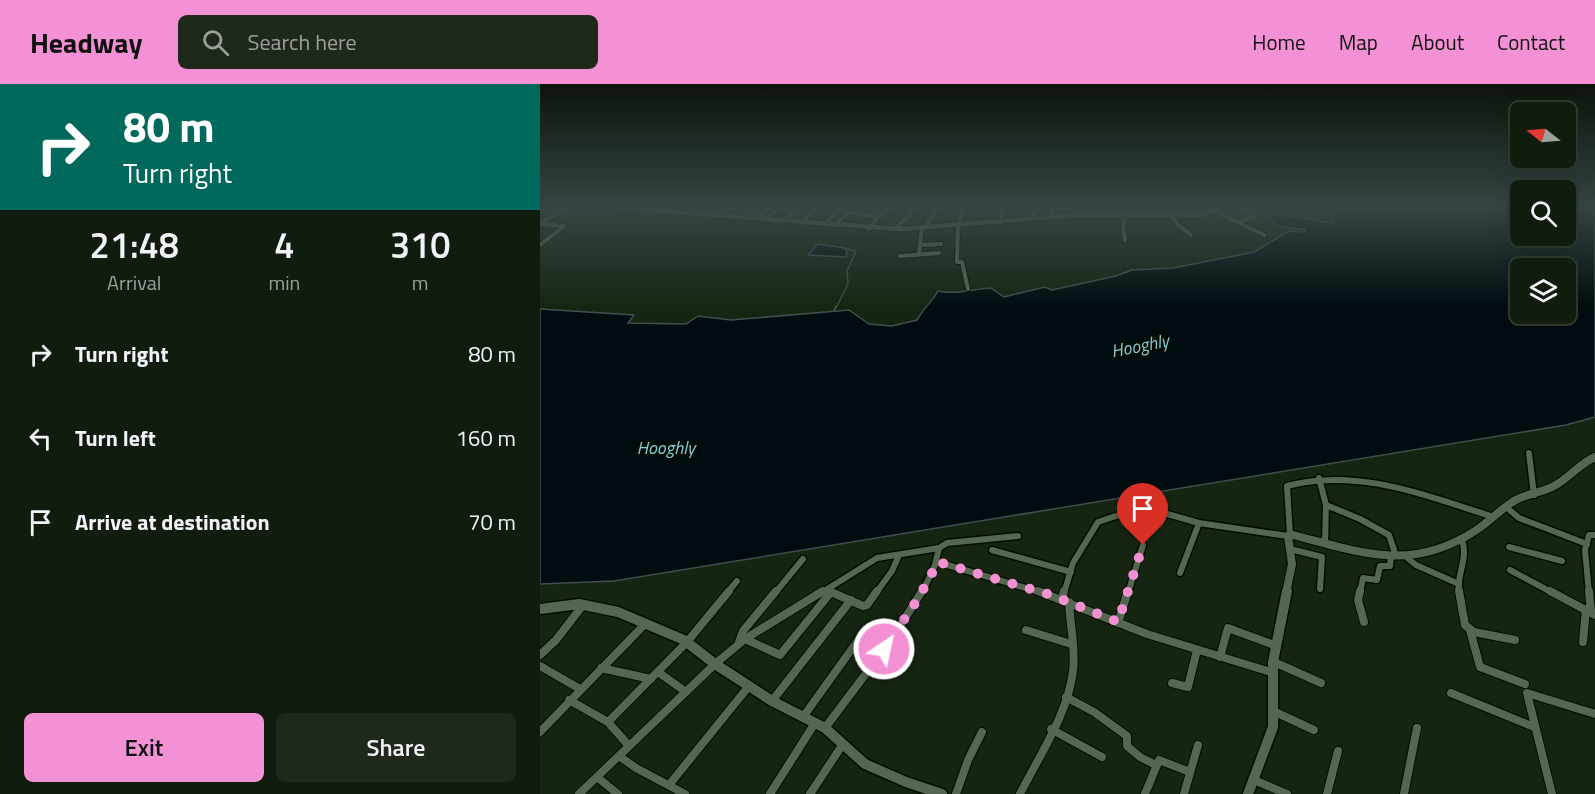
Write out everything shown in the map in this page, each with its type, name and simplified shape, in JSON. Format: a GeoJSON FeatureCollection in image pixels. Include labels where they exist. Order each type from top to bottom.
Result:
{"type":"FeatureCollection","features":[{"type":"Feature","properties":{"kind":"street"},"geometry":{"type":"LineString","coordinates":[[919,254],[921,241]]}},
{"type":"Feature","properties":{"kind":"street"},"geometry":{"type":"LineString","coordinates":[[958,241],[957,262],[962,262],[968,289]]}},
{"type":"Feature","properties":{"kind":"street"},"geometry":{"type":"LineString","coordinates":[[920,245],[941,244]]}},
{"type":"Feature","properties":{"kind":"street"},"geometry":{"type":"LineString","coordinates":[[900,256],[939,253]]}},
{"type":"Feature","properties":{"kind":"street"},"geometry":{"type":"LineString","coordinates":[[1529,453],[1534,495]]}},
{"type":"Feature","properties":{"kind":"street"},"geometry":{"type":"LineString","coordinates":[[1020,794],[1066,697],[1073,672],[1066,601],[1071,572],[1073,563],[1098,522],[1143,507],[1199,523],[1289,536],[1369,555],[1397,556],[1433,552],[1494,517],[1516,499],[1534,495],[1556,485],[1582,463],[1595,457]]}},
{"type":"Feature","properties":{"kind":"street"},"geometry":{"type":"LineString","coordinates":[[1319,478],[1326,505],[1325,544]]}},
{"type":"Feature","properties":{"kind":"street"},"geometry":{"type":"LineString","coordinates":[[1248,794],[1273,727],[1274,662],[1292,564],[1287,486],[1319,478],[1350,478],[1368,481],[1494,517]]}},
{"type":"Feature","properties":{"kind":"street"},"geometry":{"type":"LineString","coordinates":[[1326,505],[1360,519],[1391,537],[1397,556],[1459,584]]}},
{"type":"Feature","properties":{"kind":"street"},"geometry":{"type":"LineString","coordinates":[[1506,507],[1519,518],[1587,544]]}},
{"type":"Feature","properties":{"kind":"street"},"geometry":{"type":"LineString","coordinates":[[1180,573],[1199,523]]}},
{"type":"Feature","properties":{"kind":"street"},"geometry":{"type":"LineString","coordinates":[[1583,642],[1591,612],[1585,554],[1589,535],[1595,535]]}},
{"type":"Feature","properties":{"kind":"street"},"geometry":{"type":"LineString","coordinates":[[579,794],[742,641],[861,565],[877,558],[939,548],[947,543],[1018,536]]}},
{"type":"Feature","properties":{"kind":"street"},"geometry":{"type":"LineString","coordinates":[[1461,538],[1466,549],[1459,584],[1459,599],[1465,625],[1470,630],[1480,667],[1525,684]]}},
{"type":"Feature","properties":{"kind":"street"},"geometry":{"type":"LineString","coordinates":[[1118,622],[1143,545]]}},
{"type":"Feature","properties":{"kind":"street"},"geometry":{"type":"LineString","coordinates":[[1509,547],[1562,561]]}},
{"type":"Feature","properties":{"kind":"street"},"geometry":{"type":"LineString","coordinates":[[825,728],[918,599],[938,562],[939,548]]}},
{"type":"Feature","properties":{"kind":"street"},"geometry":{"type":"LineString","coordinates":[[1290,549],[1322,557],[1320,589]]}},
{"type":"Feature","properties":{"kind":"street"},"geometry":{"type":"LineString","coordinates":[[992,550],[1071,572]]}},
{"type":"Feature","properties":{"kind":"street"},"geometry":{"type":"LineString","coordinates":[[742,641],[780,655],[830,593],[863,606],[867,605],[892,571],[899,555]]}},
{"type":"Feature","properties":{"kind":"street"},"geometry":{"type":"LineString","coordinates":[[1364,622],[1358,600],[1363,578],[1377,580],[1380,566],[1390,566],[1397,556]]}},
{"type":"Feature","properties":{"kind":"street"},"geometry":{"type":"LineString","coordinates":[[742,641],[744,631],[803,559]]}},
{"type":"Feature","properties":{"kind":"street"},"geometry":{"type":"LineString","coordinates":[[938,562],[1066,601],[1197,650],[1274,673]]}},
{"type":"Feature","properties":{"kind":"street"},"geometry":{"type":"LineString","coordinates":[[1510,570],[1591,612]]}},
{"type":"Feature","properties":{"kind":"street"},"geometry":{"type":"LineString","coordinates":[[608,722],[687,642],[737,581]]}},
{"type":"Feature","properties":{"kind":"street"},"geometry":{"type":"LineString","coordinates":[[772,700],[851,600]]}},
{"type":"Feature","properties":{"kind":"street"},"geometry":{"type":"LineString","coordinates":[[540,609],[583,605],[618,612],[646,623],[687,642],[749,686],[825,728],[865,764],[906,782],[942,794]]}},
{"type":"Feature","properties":{"kind":"street"},"geometry":{"type":"LineString","coordinates":[[540,655],[556,640],[583,605]]}},
{"type":"Feature","properties":{"kind":"street"},"geometry":{"type":"LineString","coordinates":[[540,732],[646,623]]}},
{"type":"Feature","properties":{"kind":"street"},"geometry":{"type":"LineString","coordinates":[[1220,657],[1228,628],[1277,646]]}},
{"type":"Feature","properties":{"kind":"street"},"geometry":{"type":"LineString","coordinates":[[1026,630],[1071,644]]}},
{"type":"Feature","properties":{"kind":"street"},"geometry":{"type":"LineString","coordinates":[[1470,630],[1515,640]]}},
{"type":"Feature","properties":{"kind":"street"},"geometry":{"type":"LineString","coordinates":[[803,717],[859,639]]}},
{"type":"Feature","properties":{"kind":"street"},"geometry":{"type":"LineString","coordinates":[[1172,683],[1188,687],[1197,650]]}},
{"type":"Feature","properties":{"kind":"street"},"geometry":{"type":"LineString","coordinates":[[1274,662],[1321,683]]}},
{"type":"Feature","properties":{"kind":"street"},"geometry":{"type":"LineString","coordinates":[[540,666],[580,689]]}},
{"type":"Feature","properties":{"kind":"street"},"geometry":{"type":"LineString","coordinates":[[601,668],[651,679]]}},
{"type":"Feature","properties":{"kind":"street"},"geometry":{"type":"LineString","coordinates":[[658,672],[686,692]]}},
{"type":"Feature","properties":{"kind":"street"},"geometry":{"type":"LineString","coordinates":[[669,785],[749,686]]}},
{"type":"Feature","properties":{"kind":"street"},"geometry":{"type":"LineString","coordinates":[[1451,693],[1534,728]]}},
{"type":"Feature","properties":{"kind":"street"},"geometry":{"type":"LineString","coordinates":[[1552,794],[1549,774],[1534,728],[1527,693],[1595,714]]}},
{"type":"Feature","properties":{"kind":"street"},"geometry":{"type":"LineString","coordinates":[[1066,697],[1094,712],[1127,736],[1127,746],[1140,757],[1156,765]]}},
{"type":"Feature","properties":{"kind":"street"},"geometry":{"type":"LineString","coordinates":[[569,700],[608,722],[629,746]]}},
{"type":"Feature","properties":{"kind":"street"},"geometry":{"type":"LineString","coordinates":[[1273,711],[1290,716],[1314,730]]}},
{"type":"Feature","properties":{"kind":"street"},"geometry":{"type":"LineString","coordinates":[[770,794],[815,723]]}},
{"type":"Feature","properties":{"kind":"street"},"geometry":{"type":"LineString","coordinates":[[1404,794],[1418,728]]}},
{"type":"Feature","properties":{"kind":"street"},"geometry":{"type":"LineString","coordinates":[[1051,729],[1102,757]]}},
{"type":"Feature","properties":{"kind":"street"},"geometry":{"type":"LineString","coordinates":[[956,794],[982,732]]}},
{"type":"Feature","properties":{"kind":"street"},"geometry":{"type":"LineString","coordinates":[[810,794],[843,744]]}},
{"type":"Feature","properties":{"kind":"street"},"geometry":{"type":"LineString","coordinates":[[1184,794],[1198,745]]}},
{"type":"Feature","properties":{"kind":"street"},"geometry":{"type":"LineString","coordinates":[[1327,794],[1338,751]]}},
{"type":"Feature","properties":{"kind":"street"},"geometry":{"type":"LineString","coordinates":[[619,756],[636,768],[686,794]]}},
{"type":"Feature","properties":{"kind":"street"},"geometry":{"type":"LineString","coordinates":[[1145,794],[1159,760],[1190,772]]}},
{"type":"Feature","properties":{"kind":"street"},"geometry":{"type":"LineString","coordinates":[[597,777],[618,794]]}},
{"type":"Feature","properties":{"kind":"street"},"geometry":{"type":"LineString","coordinates":[[1254,780],[1287,794]]}},
{"type":"Feature","properties":{"kind":"water","name":"Hooghly"},"geometry":{"type":"Polygon","coordinates":[[[1272,241],[1510,241],[1510,246],[1576,246],[1576,241],[1595,241],[1595,417],[1566,425],[614,581],[540,584],[540,309],[634,315],[628,323],[686,324],[698,316],[731,320],[849,310],[869,324],[892,326],[917,320],[938,291],[958,292],[991,288],[1004,297],[1045,287],[1052,290],[1116,276],[1132,270],[1173,268],[1254,252],[1272,241]]]}},
{"type":"Feature","properties":{"kind":"water"},"geometry":{"type":"Polygon","coordinates":[[[818,244],[844,248],[847,252],[846,257],[808,255],[818,244]]]}},
{"type":"Feature","properties":{"kind":"waterway"},"geometry":{"type":"LineString","coordinates":[[836,308],[848,284],[847,271],[856,251],[844,248]]}},
{"type":"Feature","properties":{"kind":"waterway"},"geometry":{"type":"LineString","coordinates":[[834,311],[836,306]]}},
{"type":"Feature","properties":{"kind":"route"},"geometry":{"type":"LineString","coordinates":[[884,649],[918,599],[938,562],[1051,595],[1118,622],[1143,545]]}}]}
